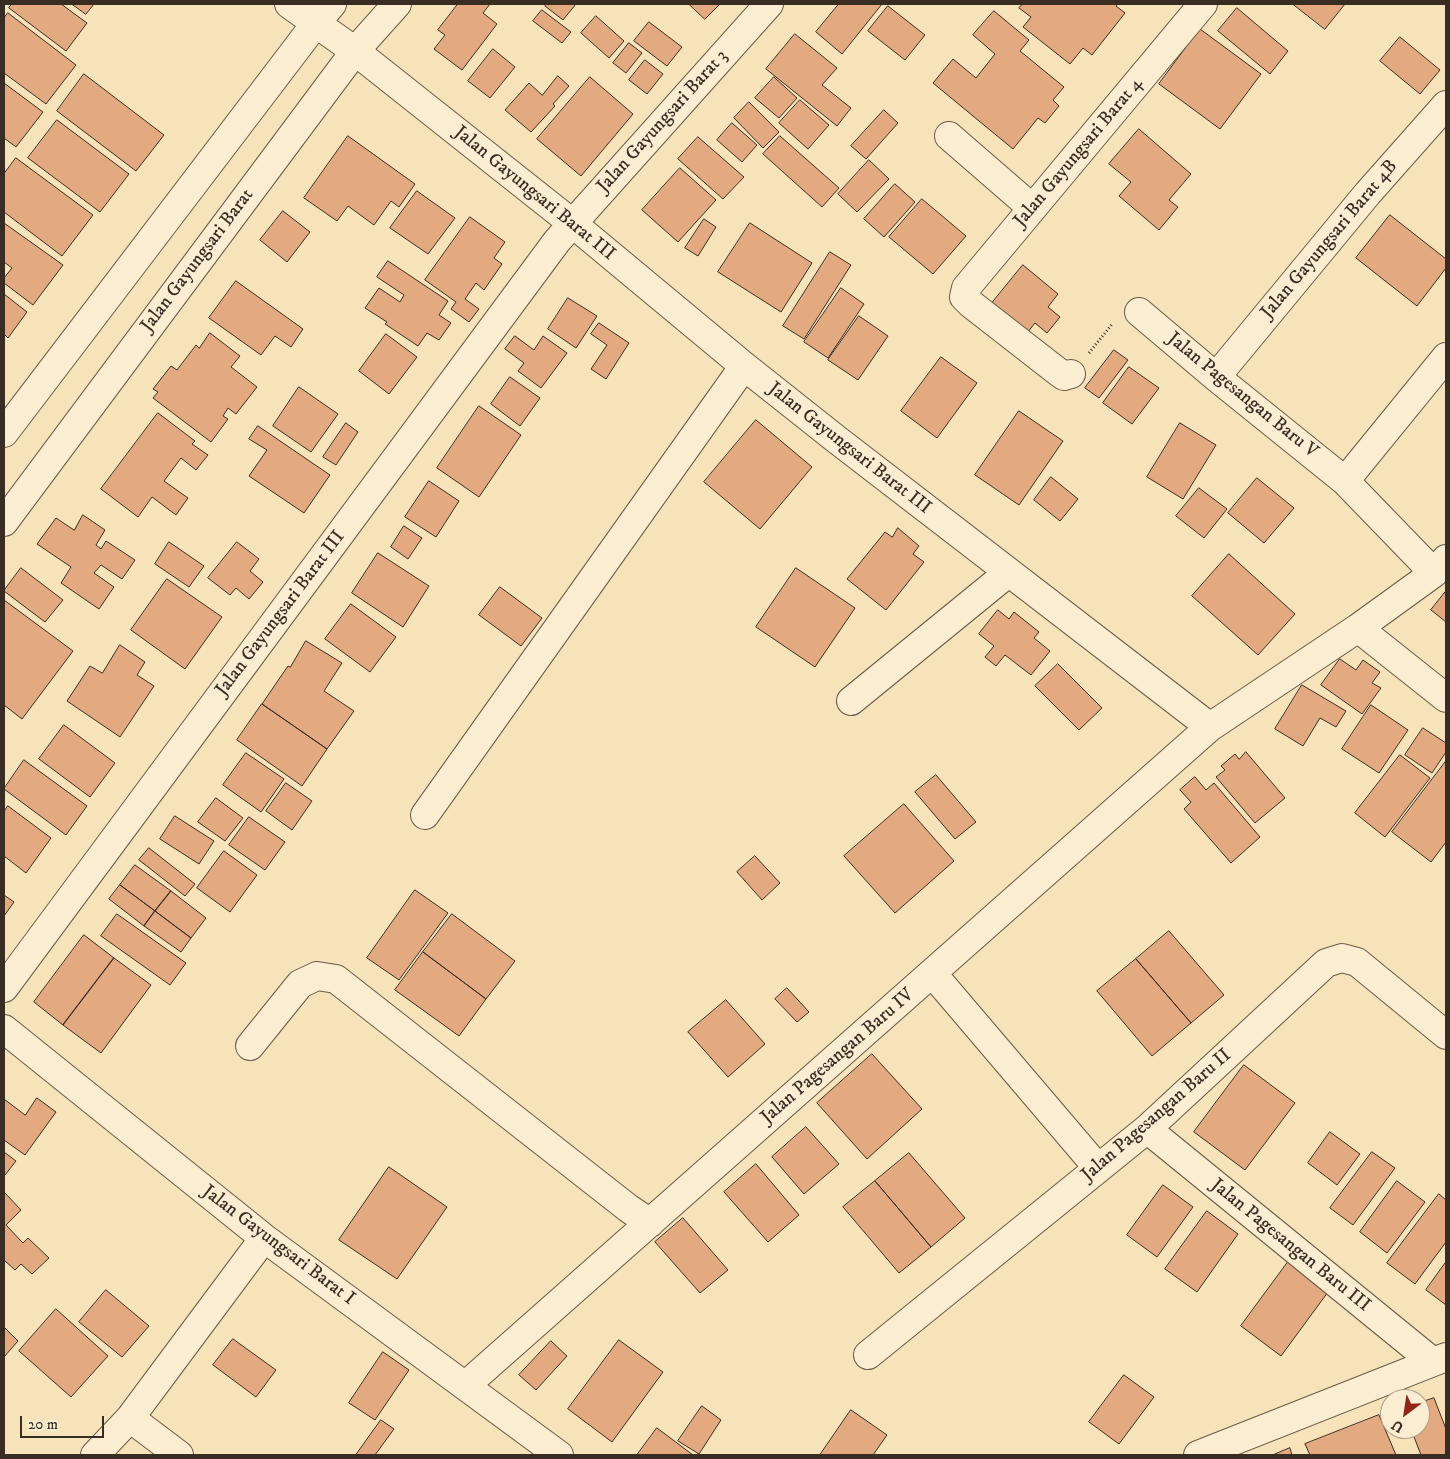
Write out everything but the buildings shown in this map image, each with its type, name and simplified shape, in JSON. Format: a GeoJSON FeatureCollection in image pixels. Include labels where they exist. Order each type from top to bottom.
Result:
{"type":"FeatureCollection","features":[{"type":"Feature","properties":{"kind":"street","name":"Jalan Gayungsari Barat III"},"geometry":{"type":"LineString","coordinates":[[289,4],[324,13],[355,51],[565,232],[744,366],[1008,573],[1210,727]]}},
{"type":"Feature","properties":{"kind":"street","name":"Jalan Gayungsari Barat"},"geometry":{"type":"LineString","coordinates":[[4,522],[355,51],[397,4]]}},
{"type":"Feature","properties":{"kind":"street","name":"Jalan Gayungsari Barat 3"},"geometry":{"type":"LineString","coordinates":[[565,232],[769,4]]}},
{"type":"Feature","properties":{"kind":"street","name":"Jalan Gayungsari Barat 4"},"geometry":{"type":"LineString","coordinates":[[1072,374],[1064,376],[1056,371],[970,304],[964,297],[966,288],[1204,4]]}},
{"type":"Feature","properties":{"kind":"street"},"geometry":{"type":"LineString","coordinates":[[4,433],[324,13]]}},
{"type":"Feature","properties":{"kind":"street","name":"Jalan Gayungsari Barat 4B"},"geometry":{"type":"LineString","coordinates":[[1216,377],[1368,193],[1446,105]]}},
{"type":"Feature","properties":{"kind":"street"},"geometry":{"type":"LineString","coordinates":[[949,136],[1032,208]]}},
{"type":"Feature","properties":{"kind":"street","name":"Jalan Gayungsari Barat III"},"geometry":{"type":"LineString","coordinates":[[4,988],[565,232]]}},
{"type":"Feature","properties":{"kind":"street","name":"Jalan Pagesangan Baru V"},"geometry":{"type":"LineString","coordinates":[[1139,312],[1216,377],[1345,480],[1440,566],[1358,628]]}},
{"type":"Feature","properties":{"kind":"street"},"geometry":{"type":"LineString","coordinates":[[1345,480],[1446,357]]}},
{"type":"Feature","properties":{"kind":"street"},"geometry":{"type":"LineString","coordinates":[[424,815],[744,366]]}},
{"type":"Feature","properties":{"kind":"street"},"geometry":{"type":"LineString","coordinates":[[851,701],[1008,573]]}},
{"type":"Feature","properties":{"kind":"street"},"geometry":{"type":"LineString","coordinates":[[1210,727],[1358,628],[1446,698]]}},
{"type":"Feature","properties":{"kind":"street","name":"Jalan Pagesangan Baru IV"},"geometry":{"type":"LineString","coordinates":[[465,1386],[1210,727]]}},
{"type":"Feature","properties":{"kind":"street","name":"Jalan Pagesangan Baru II"},"geometry":{"type":"LineString","coordinates":[[868,1355],[1148,1129],[1326,963],[1342,958],[1357,962],[1446,1035]]}},
{"type":"Feature","properties":{"kind":"street"},"geometry":{"type":"LineString","coordinates":[[932,973],[1098,1168]]}},
{"type":"Feature","properties":{"kind":"street"},"geometry":{"type":"LineString","coordinates":[[250,1046],[300,984],[317,976],[336,979],[628,1208],[650,1223]]}},
{"type":"Feature","properties":{"kind":"street","name":"Jalan Gayungsari Barat I"},"geometry":{"type":"LineString","coordinates":[[4,1029],[264,1238],[559,1455]]}},
{"type":"Feature","properties":{"kind":"street","name":"Jalan Pagesangan Baru III"},"geometry":{"type":"LineString","coordinates":[[1148,1129],[1440,1360]]}},
{"type":"Feature","properties":{"kind":"street"},"geometry":{"type":"LineString","coordinates":[[95,1455],[130,1418],[264,1238]]}},
{"type":"Feature","properties":{"kind":"street"},"geometry":{"type":"LineString","coordinates":[[1198,1455],[1440,1360]]}},
{"type":"Feature","properties":{"kind":"street"},"geometry":{"type":"LineString","coordinates":[[130,1418],[179,1455]]}},
{"type":"Feature","properties":{"kind":"path"},"geometry":{"type":"LineString","coordinates":[[1072,374],[1121,314],[1130,311],[1139,312]]}}]}
